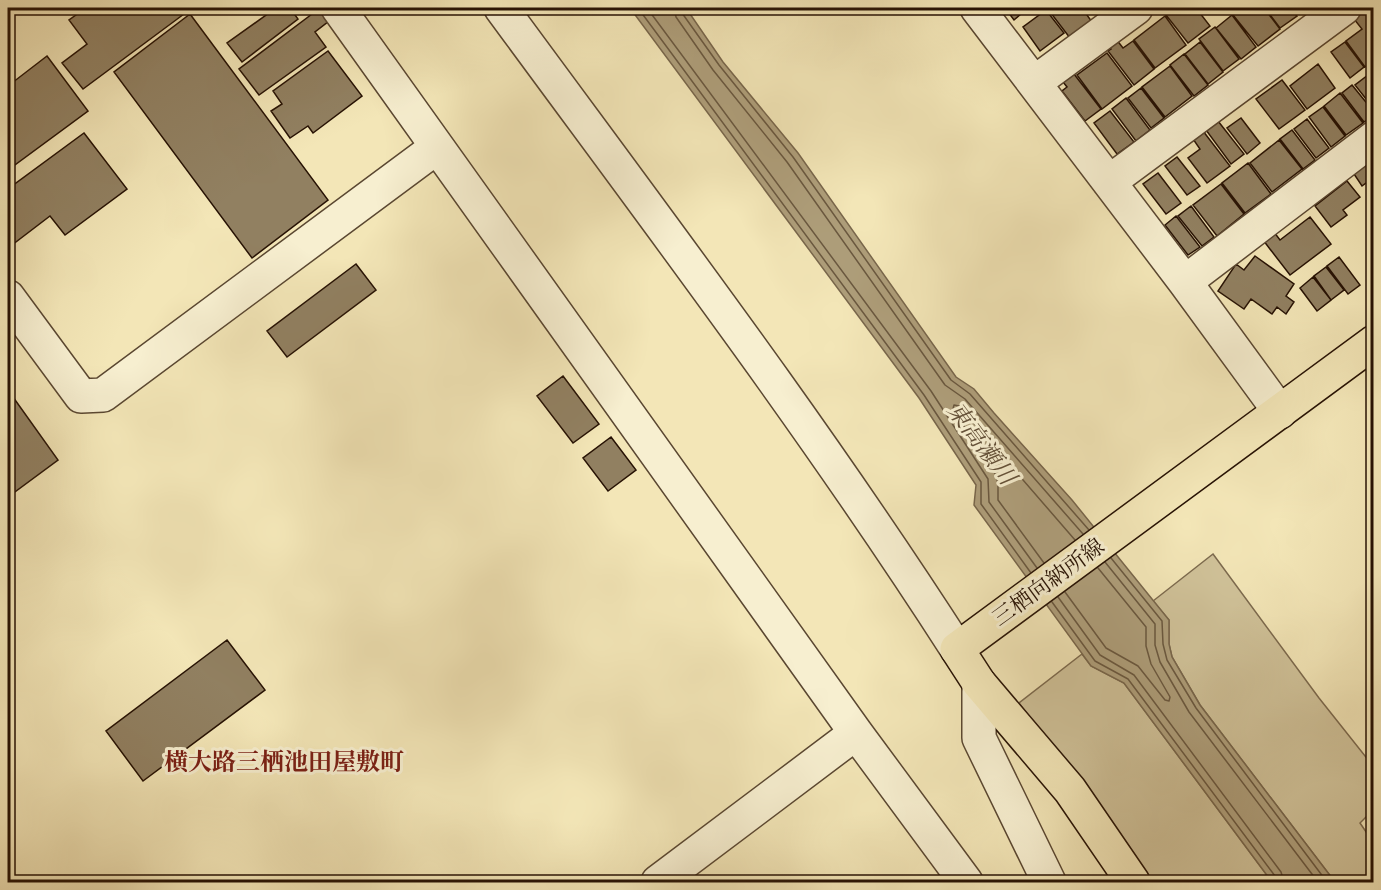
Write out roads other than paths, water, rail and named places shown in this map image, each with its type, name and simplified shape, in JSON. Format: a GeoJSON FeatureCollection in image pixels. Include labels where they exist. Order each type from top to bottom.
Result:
{"type":"FeatureCollection","features":[{"type":"Feature","properties":{"kind":"main road","name":"三栖向納所線"},"geometry":{"type":"LineString","coordinates":[[968,642],[1374,342]]}},
{"type":"Feature","properties":{"kind":"main road"},"geometry":{"type":"LineString","coordinates":[[968,642],[979,683],[1070,790],[1133,882]]}},
{"type":"Feature","properties":{"kind":"street"},"geometry":{"type":"LineString","coordinates":[[338,8],[856,733],[966,882]]}},
{"type":"Feature","properties":{"kind":"street"},"geometry":{"type":"LineString","coordinates":[[501,8],[785,395],[892,548],[968,642]]}},
{"type":"Feature","properties":{"kind":"street"},"geometry":{"type":"LineString","coordinates":[[977,8],[1185,282],[1280,412]]}},
{"type":"Feature","properties":{"kind":"street"},"geometry":{"type":"LineString","coordinates":[[1034,83],[1136,8]]}},
{"type":"Feature","properties":{"kind":"street"},"geometry":{"type":"LineString","coordinates":[[1109,182],[1344,8]]}},
{"type":"Feature","properties":{"kind":"street"},"geometry":{"type":"LineString","coordinates":[[1185,282],[1374,138]]}},
{"type":"Feature","properties":{"kind":"street"},"geometry":{"type":"LineString","coordinates":[[8,297],[81,396],[103,395],[437,147]]}},
{"type":"Feature","properties":{"kind":"street"},"geometry":{"type":"LineString","coordinates":[[979,683],[979,738],[1049,882]]}},
{"type":"Feature","properties":{"kind":"street"},"geometry":{"type":"LineString","coordinates":[[658,882],[856,733]]}},
{"type":"Feature","properties":{"kind":"water","name":"東高瀬川"},"geometry":{"type":"Polygon","coordinates":[[[630,8],[686,8],[723,62],[798,153],[956,377],[974,389],[1072,500],[1169,620],[1169,644],[1172,657],[1200,705],[1335,882],[1272,882],[1124,683],[1091,666],[974,505],[976,485],[919,398],[630,8]]]}},
{"type":"Feature","properties":{"kind":"district","name":"横大路三栖池田屋敷町"},"geometry":{"type":"Point","coordinates":[284,761]}}]}
